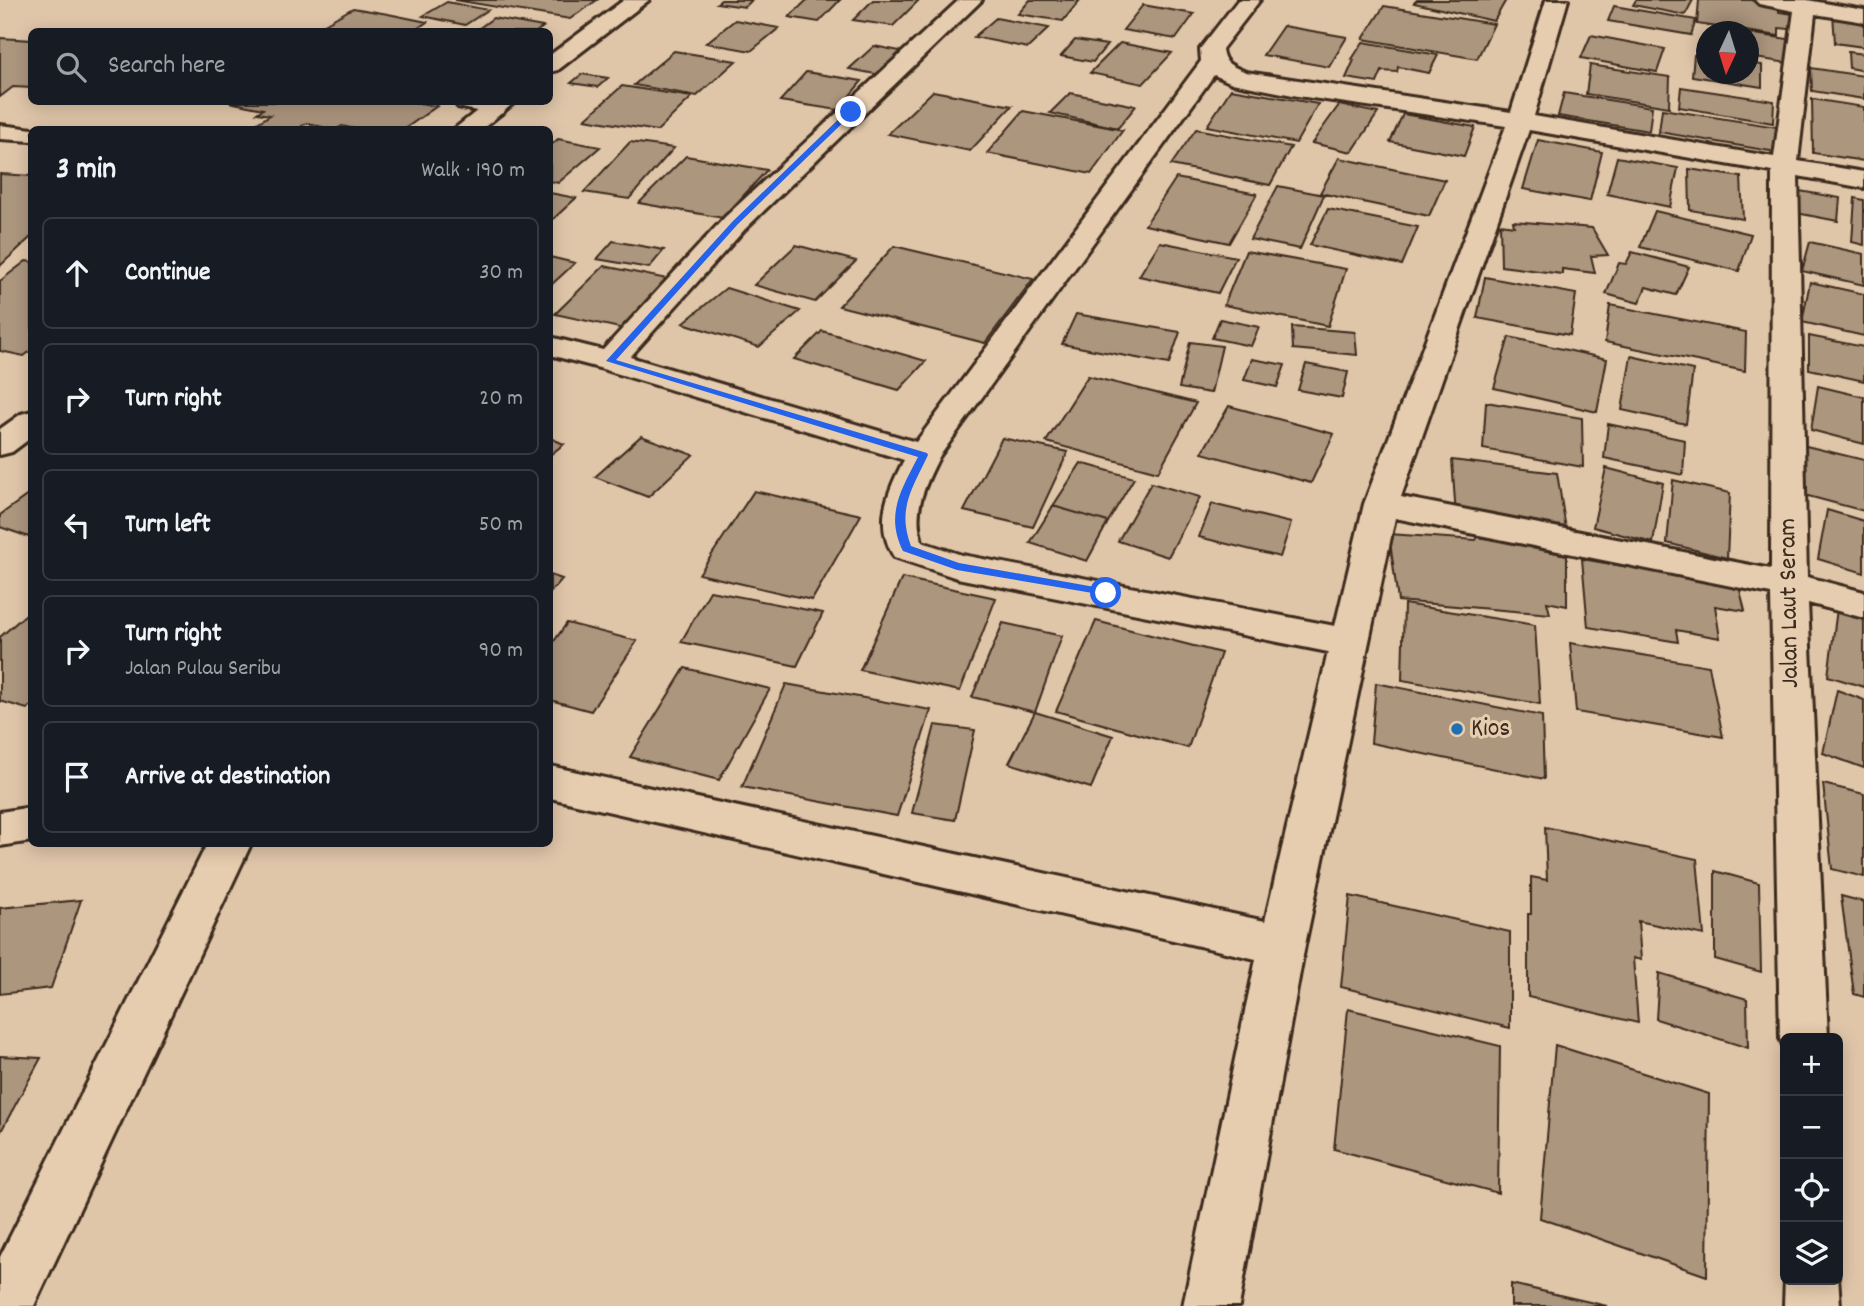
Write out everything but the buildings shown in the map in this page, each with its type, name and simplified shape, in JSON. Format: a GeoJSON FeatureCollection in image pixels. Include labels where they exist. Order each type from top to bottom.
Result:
{"type":"FeatureCollection","features":[{"type":"Feature","properties":{"kind":"street"},"geometry":{"type":"LineString","coordinates":[[553,63],[638,0]]}},
{"type":"Feature","properties":{"kind":"street"},"geometry":{"type":"LineString","coordinates":[[610,361],[735,223],[971,0]]}},
{"type":"Feature","properties":{"kind":"street"},"geometry":{"type":"LineString","coordinates":[[1249,0],[1211,50],[1212,61],[1220,69],[1240,78],[1520,121],[1864,180]]}},
{"type":"Feature","properties":{"kind":"street"},"geometry":{"type":"LineString","coordinates":[[1211,1306],[1282,945],[1381,505],[1520,121],[1557,0]]}},
{"type":"Feature","properties":{"kind":"street"},"geometry":{"type":"LineString","coordinates":[[1766,0],[1864,16]]}},
{"type":"Feature","properties":{"kind":"street","name":"Jalan Laut Seram"},"geometry":{"type":"LineString","coordinates":[[1804,1033],[1789,585],[1784,167],[1805,6]]}},
{"type":"Feature","properties":{"kind":"street"},"geometry":{"type":"LineString","coordinates":[[1212,61],[923,455],[904,495],[899,526],[907,549],[957,566],[1350,643]]}},
{"type":"Feature","properties":{"kind":"street"},"geometry":{"type":"LineString","coordinates":[[470,126],[499,105]]}},
{"type":"Feature","properties":{"kind":"street"},"geometry":{"type":"LineString","coordinates":[[0,132],[28,134]]}},
{"type":"Feature","properties":{"kind":"street"},"geometry":{"type":"LineString","coordinates":[[553,347],[610,361],[923,455]]}},
{"type":"Feature","properties":{"kind":"street"},"geometry":{"type":"LineString","coordinates":[[0,445],[28,424]]}},
{"type":"Feature","properties":{"kind":"street"},"geometry":{"type":"LineString","coordinates":[[1381,505],[1789,585],[1864,605]]}},
{"type":"Feature","properties":{"kind":"street"},"geometry":{"type":"LineString","coordinates":[[553,783],[1282,945]]}},
{"type":"Feature","properties":{"kind":"street"},"geometry":{"type":"LineString","coordinates":[[0,829],[28,825]]}},
{"type":"Feature","properties":{"kind":"street"},"geometry":{"type":"LineString","coordinates":[[5,1306],[228,847]]}},
{"type":"Feature","properties":{"kind":"street"},"geometry":{"type":"LineString","coordinates":[[1812,1285],[1812,1306]]}},
{"type":"Feature","properties":{"kind":"place","name":"Kios"},"geometry":{"type":"Point","coordinates":[1457,729]}},
{"type":"Feature","properties":{"kind":"route"},"geometry":{"type":"LineString","coordinates":[[851,112],[735,223],[610,361],[923,455],[904,495],[899,526],[907,549],[957,566],[1106,593]]}}]}
